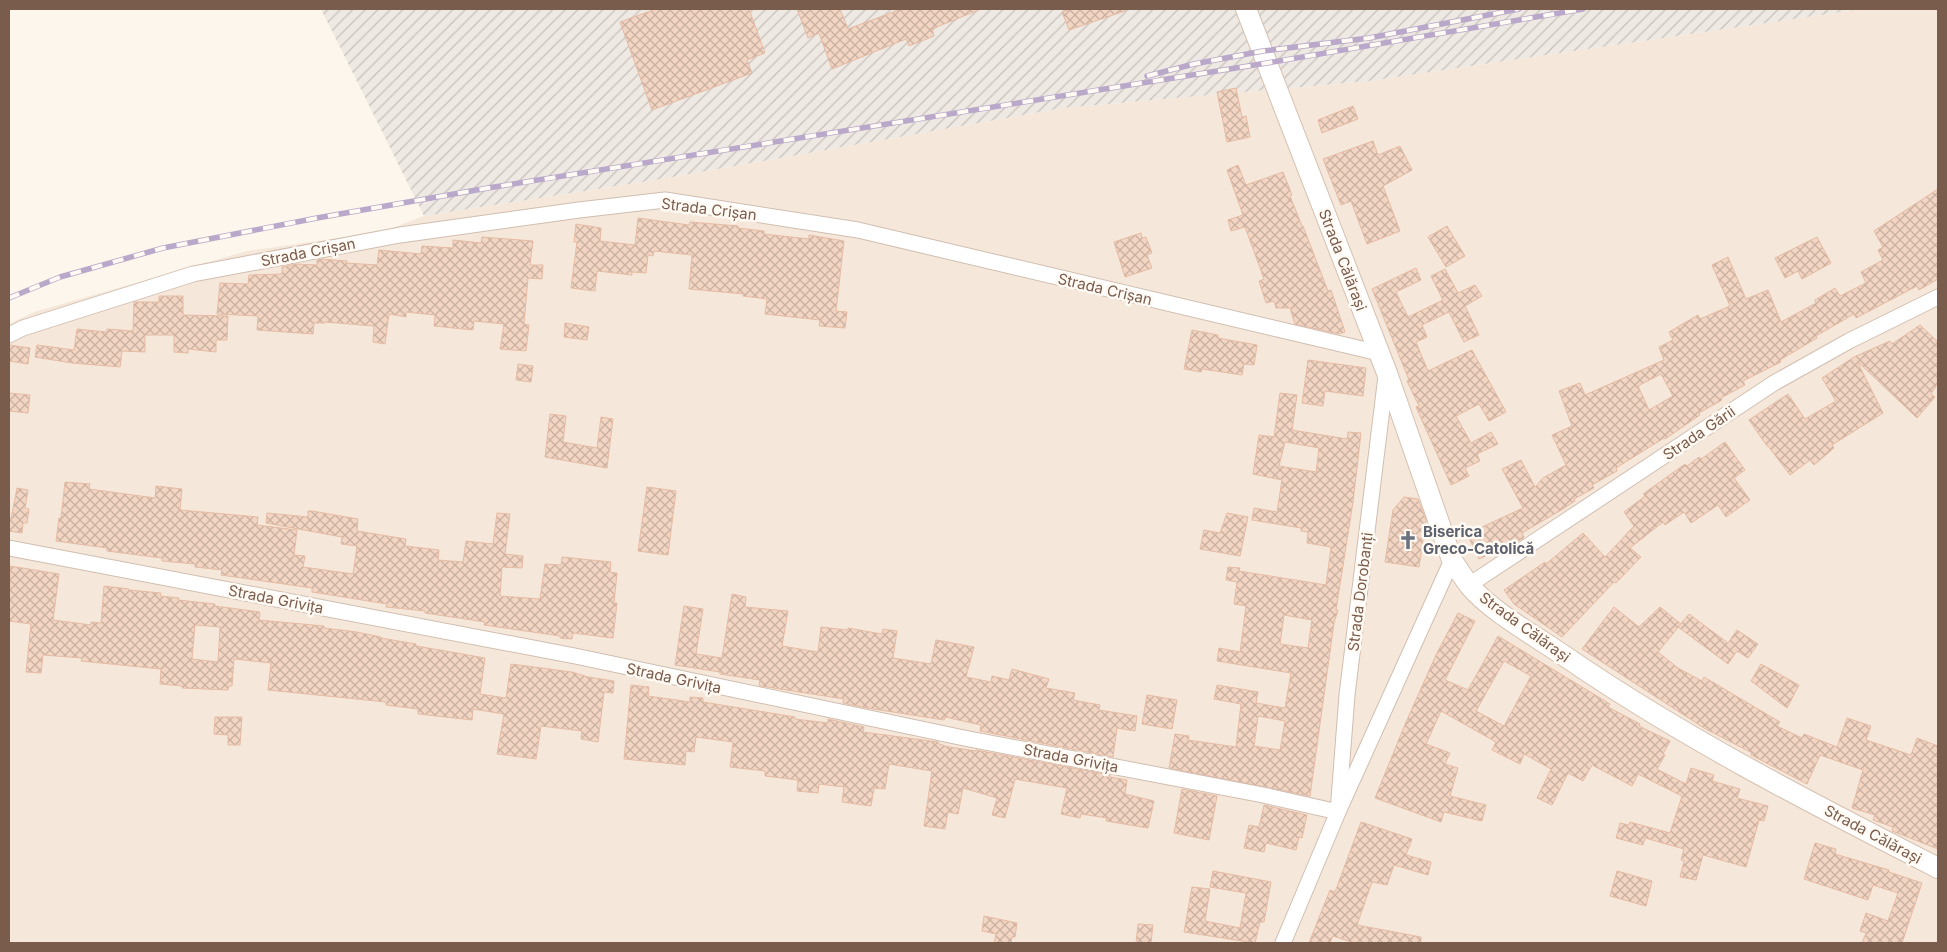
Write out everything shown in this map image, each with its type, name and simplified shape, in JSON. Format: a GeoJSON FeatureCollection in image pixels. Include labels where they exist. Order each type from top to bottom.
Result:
{"type":"FeatureCollection","features":[{"type":"Feature","properties":{"kind":"main road","name":"Strada Călărași"},"geometry":{"type":"LineString","coordinates":[[1246,9],[1387,373],[1452,560],[1469,585],[1496,609],[1592,675],[1664,721],[1719,754],[1938,868]]}},
{"type":"Feature","properties":{"kind":"street","name":"Strada Crișan"},"geometry":{"type":"LineString","coordinates":[[9,335],[23,328],[194,274],[400,235],[665,200],[858,230],[1379,353]]}},
{"type":"Feature","properties":{"kind":"street","name":"Strada Gării"},"geometry":{"type":"LineString","coordinates":[[1469,585],[1774,384],[1849,341],[1938,297]]}},
{"type":"Feature","properties":{"kind":"street","name":"Strada Dorobanți"},"geometry":{"type":"LineString","coordinates":[[1338,812],[1347,695],[1387,373]]}},
{"type":"Feature","properties":{"kind":"street","name":"Strada Grivița"},"geometry":{"type":"LineString","coordinates":[[9,548],[575,656],[964,738],[1263,795],[1338,812]]}},
{"type":"Feature","properties":{"kind":"street","name":"Strada Dorobanți"},"geometry":{"type":"LineString","coordinates":[[1283,943],[1338,812],[1452,560]]}},
{"type":"Feature","properties":{"kind":"shaded area"},"geometry":{"type":"Polygon","coordinates":[[[321,9],[1862,9],[1369,81],[1063,108],[661,179],[424,216],[321,9]]]}},
{"type":"Feature","properties":{"kind":"shaded area"},"geometry":{"type":"Polygon","coordinates":[[[1862,9],[1938,9],[1938,943],[9,943],[9,324],[34,312],[247,251],[381,232],[424,216],[661,179],[1063,108],[1369,81],[1862,9]]]}},
{"type":"Feature","properties":{"kind":"building"},"geometry":{"type":"Polygon","coordinates":[[[656,9],[749,9],[765,53],[747,60],[752,73],[652,110],[620,22],[656,9]]]}},
{"type":"Feature","properties":{"kind":"building"},"geometry":{"type":"Polygon","coordinates":[[[797,9],[840,9],[848,29],[901,9],[981,9],[932,29],[934,36],[909,46],[906,39],[832,69],[819,33],[808,38],[797,9]]]}},
{"type":"Feature","properties":{"kind":"building"},"geometry":{"type":"Polygon","coordinates":[[[1071,9],[1124,9],[1125,11],[1069,30],[1062,12],[1071,9]]]}},
{"type":"Feature","properties":{"kind":"building"},"geometry":{"type":"Polygon","coordinates":[[[1236,88],[1242,117],[1246,116],[1250,137],[1227,142],[1217,92],[1236,88]]]}},
{"type":"Feature","properties":{"kind":"building"},"geometry":{"type":"Polygon","coordinates":[[[1353,106],[1358,119],[1322,133],[1318,120],[1353,106]]]}},
{"type":"Feature","properties":{"kind":"building"},"geometry":{"type":"Polygon","coordinates":[[[1373,141],[1378,155],[1400,146],[1412,170],[1383,186],[1400,231],[1367,244],[1351,201],[1341,205],[1323,159],[1373,141]]]}},
{"type":"Feature","properties":{"kind":"building"},"geometry":{"type":"Polygon","coordinates":[[[1238,165],[1246,185],[1283,172],[1292,195],[1290,196],[1328,291],[1331,290],[1345,332],[1339,334],[1295,324],[1290,308],[1276,308],[1274,301],[1266,303],[1259,281],[1264,279],[1245,227],[1231,231],[1228,220],[1243,215],[1227,170],[1238,165]]]}},
{"type":"Feature","properties":{"kind":"building"},"geometry":{"type":"Polygon","coordinates":[[[1938,189],[1938,279],[1919,290],[1917,286],[1856,318],[1854,314],[1816,336],[1817,338],[1780,360],[1781,362],[1743,381],[1745,385],[1721,398],[1722,400],[1699,413],[1700,415],[1665,439],[1616,468],[1617,471],[1592,485],[1594,488],[1522,533],[1524,537],[1522,539],[1479,559],[1467,534],[1523,508],[1502,469],[1521,460],[1535,487],[1543,478],[1566,465],[1552,435],[1572,426],[1559,391],[1580,383],[1585,395],[1664,360],[1659,347],[1673,340],[1669,332],[1698,315],[1700,319],[1730,306],[1712,265],[1728,257],[1746,299],[1768,290],[1781,322],[1816,303],[1815,300],[1835,288],[1840,296],[1866,283],[1861,272],[1883,260],[1878,250],[1883,247],[1874,231],[1938,189]],[[1661,374],[1638,386],[1649,410],[1673,396],[1661,374]]]}},
{"type":"Feature","properties":{"kind":"building"},"geometry":{"type":"Polygon","coordinates":[[[638,218],[689,225],[690,222],[738,226],[738,228],[764,231],[764,234],[809,239],[809,235],[844,241],[836,311],[847,312],[845,328],[819,326],[820,320],[765,314],[767,299],[743,296],[744,294],[689,289],[692,255],[654,251],[653,256],[648,255],[646,273],[632,272],[632,275],[597,271],[595,291],[571,288],[577,242],[574,242],[576,224],[601,228],[600,241],[635,245],[638,218]]]}},
{"type":"Feature","properties":{"kind":"building"},"geometry":{"type":"Polygon","coordinates":[[[1447,226],[1465,256],[1446,267],[1428,237],[1447,226]]]}},
{"type":"Feature","properties":{"kind":"building"},"geometry":{"type":"Polygon","coordinates":[[[1141,233],[1142,238],[1146,237],[1152,253],[1147,255],[1152,268],[1125,277],[1114,242],[1141,233]]]}},
{"type":"Feature","properties":{"kind":"building"},"geometry":{"type":"Polygon","coordinates":[[[482,237],[533,241],[530,265],[543,265],[542,279],[528,278],[524,324],[529,325],[526,351],[500,349],[504,324],[474,321],[473,330],[434,326],[435,315],[406,312],[406,317],[389,314],[385,344],[373,342],[374,326],[325,322],[314,323],[313,334],[257,330],[258,316],[217,314],[220,283],[248,284],[249,275],[282,274],[282,267],[296,264],[317,265],[317,260],[321,259],[377,265],[379,250],[421,254],[422,246],[453,248],[453,240],[481,243],[482,237]]]}},
{"type":"Feature","properties":{"kind":"building"},"geometry":{"type":"Polygon","coordinates":[[[1817,237],[1831,263],[1802,279],[1798,271],[1785,278],[1775,258],[1817,237]]]}},
{"type":"Feature","properties":{"kind":"building"},"geometry":{"type":"Polygon","coordinates":[[[1416,268],[1421,280],[1396,292],[1408,317],[1443,300],[1431,276],[1445,269],[1458,293],[1475,285],[1482,296],[1465,306],[1479,335],[1464,342],[1449,312],[1422,325],[1427,337],[1416,342],[1428,371],[1472,350],[1506,412],[1489,421],[1479,404],[1456,416],[1471,443],[1491,432],[1498,444],[1477,454],[1480,461],[1465,468],[1469,476],[1451,485],[1416,407],[1419,406],[1407,381],[1409,380],[1372,289],[1416,268]]]}},
{"type":"Feature","properties":{"kind":"building"},"geometry":{"type":"Polygon","coordinates":[[[159,296],[183,296],[183,315],[228,316],[227,340],[216,340],[216,352],[188,349],[188,353],[174,352],[174,335],[145,335],[145,352],[122,351],[120,367],[72,363],[35,357],[37,345],[74,350],[77,329],[107,332],[107,329],[133,331],[134,302],[159,302],[159,296]]]}},
{"type":"Feature","properties":{"kind":"building"},"geometry":{"type":"Polygon","coordinates":[[[565,323],[589,327],[587,340],[564,337],[565,323]]]}},
{"type":"Feature","properties":{"kind":"building"},"geometry":{"type":"Polygon","coordinates":[[[1920,325],[1938,342],[1938,383],[1931,394],[1935,397],[1917,418],[1857,361],[1883,413],[1832,445],[1834,448],[1814,465],[1810,460],[1790,475],[1749,420],[1788,394],[1805,419],[1836,401],[1822,378],[1854,357],[1890,341],[1892,344],[1920,325]]]}},
{"type":"Feature","properties":{"kind":"building"},"geometry":{"type":"Polygon","coordinates":[[[1192,330],[1218,335],[1218,338],[1257,345],[1254,365],[1244,364],[1242,375],[1202,369],[1201,372],[1184,369],[1192,330]]]}},
{"type":"Feature","properties":{"kind":"building"},"geometry":{"type":"Polygon","coordinates":[[[9,345],[30,348],[28,364],[9,361],[9,345]]]}},
{"type":"Feature","properties":{"kind":"building"},"geometry":{"type":"Polygon","coordinates":[[[1308,360],[1366,368],[1363,396],[1325,391],[1323,406],[1302,403],[1308,360]]]}},
{"type":"Feature","properties":{"kind":"building"},"geometry":{"type":"Polygon","coordinates":[[[518,364],[533,366],[531,382],[516,380],[518,364]]]}},
{"type":"Feature","properties":{"kind":"building"},"geometry":{"type":"Polygon","coordinates":[[[9,393],[30,395],[28,413],[9,411],[9,393]]]}},
{"type":"Feature","properties":{"kind":"building"},"geometry":{"type":"Polygon","coordinates":[[[1280,393],[1297,395],[1292,430],[1347,439],[1348,432],[1361,433],[1353,502],[1336,610],[1338,610],[1334,623],[1310,796],[1169,768],[1175,734],[1189,736],[1188,740],[1236,747],[1241,704],[1214,699],[1217,685],[1258,692],[1256,703],[1285,708],[1291,673],[1217,661],[1219,648],[1240,652],[1246,606],[1234,604],[1237,582],[1226,580],[1228,567],[1240,568],[1239,571],[1326,585],[1331,547],[1307,543],[1308,532],[1301,531],[1301,528],[1252,520],[1254,508],[1277,512],[1282,480],[1253,474],[1259,435],[1274,437],[1280,393]],[[1285,442],[1279,466],[1316,472],[1319,448],[1285,442]],[[1284,615],[1280,644],[1308,648],[1312,620],[1284,615]],[[1258,716],[1254,746],[1280,750],[1285,721],[1258,716]]]}},
{"type":"Feature","properties":{"kind":"building"},"geometry":{"type":"Polygon","coordinates":[[[550,414],[566,416],[563,442],[597,448],[601,417],[613,419],[607,468],[545,457],[550,414]]]}},
{"type":"Feature","properties":{"kind":"building"},"geometry":{"type":"Polygon","coordinates":[[[1725,442],[1745,470],[1734,478],[1750,500],[1726,517],[1718,505],[1691,523],[1684,512],[1665,525],[1663,522],[1630,548],[1641,557],[1616,583],[1614,582],[1562,637],[1514,604],[1504,590],[1545,562],[1546,564],[1583,533],[1605,557],[1634,526],[1624,512],[1645,496],[1643,494],[1685,464],[1687,466],[1699,457],[1701,459],[1725,442]]]}},
{"type":"Feature","properties":{"kind":"building"},"geometry":{"type":"Polygon","coordinates":[[[65,482],[90,484],[89,489],[155,498],[156,486],[182,489],[180,510],[258,517],[257,525],[297,530],[294,555],[305,556],[303,567],[353,574],[357,546],[341,544],[342,537],[266,523],[267,513],[308,517],[308,511],[312,511],[358,519],[357,531],[406,539],[405,546],[439,550],[438,560],[463,562],[466,541],[493,544],[497,513],[510,514],[505,554],[523,556],[522,568],[502,567],[500,596],[540,599],[545,564],[561,565],[562,557],[611,562],[610,572],[617,573],[614,603],[617,603],[613,638],[573,633],[572,639],[560,638],[560,636],[484,625],[485,622],[425,613],[425,611],[386,607],[387,604],[312,592],[312,588],[221,575],[222,570],[195,567],[195,564],[162,561],[162,558],[107,551],[107,548],[56,541],[65,482]]]}},
{"type":"Feature","properties":{"kind":"building"},"geometry":{"type":"Polygon","coordinates":[[[647,487],[676,491],[668,555],[638,551],[647,487]]]}},
{"type":"Feature","properties":{"kind":"building"},"geometry":{"type":"Polygon","coordinates":[[[17,488],[28,490],[25,508],[29,509],[27,523],[23,523],[22,533],[9,531],[9,519],[11,519],[17,488]]]}},
{"type":"Feature","properties":{"kind":"building"},"geometry":{"type":"Polygon","coordinates":[[[1404,497],[1418,499],[1426,520],[1419,567],[1385,562],[1393,510],[1404,497]]]}},
{"type":"Feature","properties":{"kind":"building"},"geometry":{"type":"Polygon","coordinates":[[[1227,513],[1248,517],[1240,556],[1200,549],[1204,530],[1220,533],[1227,513]]]}},
{"type":"Feature","properties":{"kind":"building"},"geometry":{"type":"Polygon","coordinates":[[[10,566],[59,574],[53,620],[91,625],[91,622],[101,623],[104,586],[161,593],[160,596],[179,598],[178,600],[260,612],[259,620],[324,626],[324,628],[357,632],[416,644],[416,646],[485,658],[480,694],[506,698],[511,664],[572,672],[588,677],[614,681],[613,693],[604,692],[598,742],[581,739],[582,731],[541,726],[536,759],[497,754],[504,714],[473,709],[472,720],[418,714],[418,709],[386,705],[386,702],[268,690],[271,663],[234,659],[232,686],[229,686],[228,690],[182,688],[182,686],[160,684],[161,669],[81,661],[82,658],[43,655],[41,673],[26,672],[31,624],[9,621],[10,566]],[[195,625],[192,659],[218,662],[220,627],[195,625]]]}},
{"type":"Feature","properties":{"kind":"building"},"geometry":{"type":"Polygon","coordinates":[[[732,594],[746,597],[745,607],[788,611],[782,646],[818,652],[821,627],[847,630],[848,628],[882,634],[883,629],[897,631],[893,658],[931,664],[936,640],[974,647],[966,677],[991,682],[992,676],[1009,680],[1012,669],[1049,679],[1046,688],[1075,693],[1073,700],[1100,705],[1099,710],[1137,716],[1135,731],[1117,728],[1113,757],[980,731],[981,725],[945,717],[944,720],[867,708],[843,703],[844,699],[761,686],[759,685],[760,680],[675,665],[684,606],[703,609],[696,654],[722,658],[732,594]]]}},
{"type":"Feature","properties":{"kind":"building"},"geometry":{"type":"Polygon","coordinates":[[[1614,607],[1639,627],[1660,607],[1681,624],[1658,652],[1678,668],[1702,681],[1704,677],[1780,722],[1777,726],[1802,738],[1804,734],[1837,747],[1847,718],[1871,726],[1866,740],[1911,755],[1917,738],[1938,746],[1938,849],[1892,831],[1893,827],[1873,820],[1875,815],[1852,808],[1863,770],[1820,755],[1807,784],[1704,728],[1582,649],[1614,607]]]}},
{"type":"Feature","properties":{"kind":"building"},"geometry":{"type":"Polygon","coordinates":[[[1458,613],[1475,621],[1445,680],[1468,690],[1498,636],[1610,704],[1608,707],[1640,724],[1639,726],[1670,741],[1657,769],[1686,784],[1691,768],[1714,775],[1712,781],[1740,789],[1737,798],[1768,806],[1764,821],[1759,820],[1746,867],[1703,855],[1696,880],[1680,877],[1684,861],[1681,860],[1684,849],[1645,838],[1643,845],[1616,838],[1620,823],[1629,825],[1630,822],[1670,833],[1682,796],[1638,774],[1632,786],[1592,765],[1583,781],[1568,773],[1552,805],[1537,798],[1551,769],[1524,754],[1520,764],[1492,750],[1496,742],[1441,711],[1426,744],[1450,753],[1445,764],[1458,768],[1450,796],[1486,805],[1482,821],[1444,812],[1441,822],[1375,798],[1436,655],[1458,613]],[[1504,661],[1476,711],[1504,726],[1531,676],[1504,661]]]}},
{"type":"Feature","properties":{"kind":"building"},"geometry":{"type":"Polygon","coordinates":[[[1689,614],[1728,643],[1737,630],[1758,644],[1748,658],[1737,651],[1728,664],[1678,627],[1689,614]]]}},
{"type":"Feature","properties":{"kind":"building"},"geometry":{"type":"Polygon","coordinates":[[[1761,664],[1799,685],[1787,708],[1751,681],[1761,664]]]}},
{"type":"Feature","properties":{"kind":"building"},"geometry":{"type":"Polygon","coordinates":[[[631,685],[649,687],[648,696],[690,702],[690,697],[703,698],[703,702],[795,717],[795,719],[828,723],[828,719],[864,727],[863,732],[938,742],[949,747],[976,750],[1110,775],[1110,777],[1127,780],[1125,794],[1154,801],[1148,828],[1106,821],[1107,818],[1081,814],[1080,818],[1061,814],[1067,788],[1015,779],[1005,818],[992,815],[997,798],[963,788],[958,814],[948,812],[945,829],[924,826],[932,771],[889,764],[885,789],[874,788],[871,806],[842,802],[844,787],[819,784],[818,793],[797,791],[798,780],[765,776],[765,771],[730,767],[733,742],[696,737],[694,752],[686,751],[685,765],[624,759],[631,685]]]}},
{"type":"Feature","properties":{"kind":"building"},"geometry":{"type":"Polygon","coordinates":[[[1147,695],[1177,700],[1172,729],[1142,724],[1147,695]]]}},
{"type":"Feature","properties":{"kind":"building"},"geometry":{"type":"Polygon","coordinates":[[[215,717],[242,717],[240,745],[228,745],[228,735],[214,734],[215,717]]]}},
{"type":"Feature","properties":{"kind":"building"},"geometry":{"type":"Polygon","coordinates":[[[1182,789],[1217,796],[1209,840],[1174,833],[1182,789]]]}},
{"type":"Feature","properties":{"kind":"building"},"geometry":{"type":"Polygon","coordinates":[[[1264,805],[1307,815],[1302,838],[1299,837],[1296,850],[1266,843],[1264,852],[1244,848],[1249,825],[1259,827],[1264,805]]]}},
{"type":"Feature","properties":{"kind":"building"},"geometry":{"type":"Polygon","coordinates":[[[1361,822],[1412,839],[1406,855],[1431,862],[1428,875],[1394,865],[1387,885],[1372,882],[1357,925],[1421,937],[1421,943],[1354,943],[1333,936],[1330,943],[1309,943],[1330,890],[1335,892],[1361,822]]]}},
{"type":"Feature","properties":{"kind":"building"},"geometry":{"type":"Polygon","coordinates":[[[1815,843],[1836,849],[1835,854],[1889,870],[1889,872],[1922,883],[1902,943],[1862,943],[1866,933],[1860,931],[1866,913],[1888,921],[1898,893],[1873,885],[1868,900],[1804,879],[1815,843]]]}},
{"type":"Feature","properties":{"kind":"building"},"geometry":{"type":"Polygon","coordinates":[[[1213,871],[1271,882],[1264,922],[1260,922],[1255,943],[1184,932],[1192,887],[1210,889],[1205,921],[1240,928],[1246,893],[1210,887],[1213,871]]]}},
{"type":"Feature","properties":{"kind":"building"},"geometry":{"type":"Polygon","coordinates":[[[1617,871],[1652,881],[1646,906],[1610,896],[1617,871]]]}},
{"type":"Feature","properties":{"kind":"building"},"geometry":{"type":"Polygon","coordinates":[[[984,916],[1017,923],[1015,937],[1012,937],[1011,943],[994,943],[996,934],[982,931],[984,916]]]}},
{"type":"Feature","properties":{"kind":"building"},"geometry":{"type":"Polygon","coordinates":[[[1138,924],[1153,925],[1151,943],[1136,943],[1138,924]]]}},
{"type":"Feature","properties":{"kind":"railway"},"geometry":{"type":"LineString","coordinates":[[1147,76],[1194,64],[1263,51],[1369,38],[1519,9]]}},
{"type":"Feature","properties":{"kind":"railway"},"geometry":{"type":"LineString","coordinates":[[9,298],[60,277],[163,248],[317,218],[488,188],[1267,63],[1583,9]]}},
{"type":"Feature","properties":{"kind":"place","name":"Biserica Greco-Catolică"},"geometry":{"type":"Point","coordinates":[1408,540]}}]}
